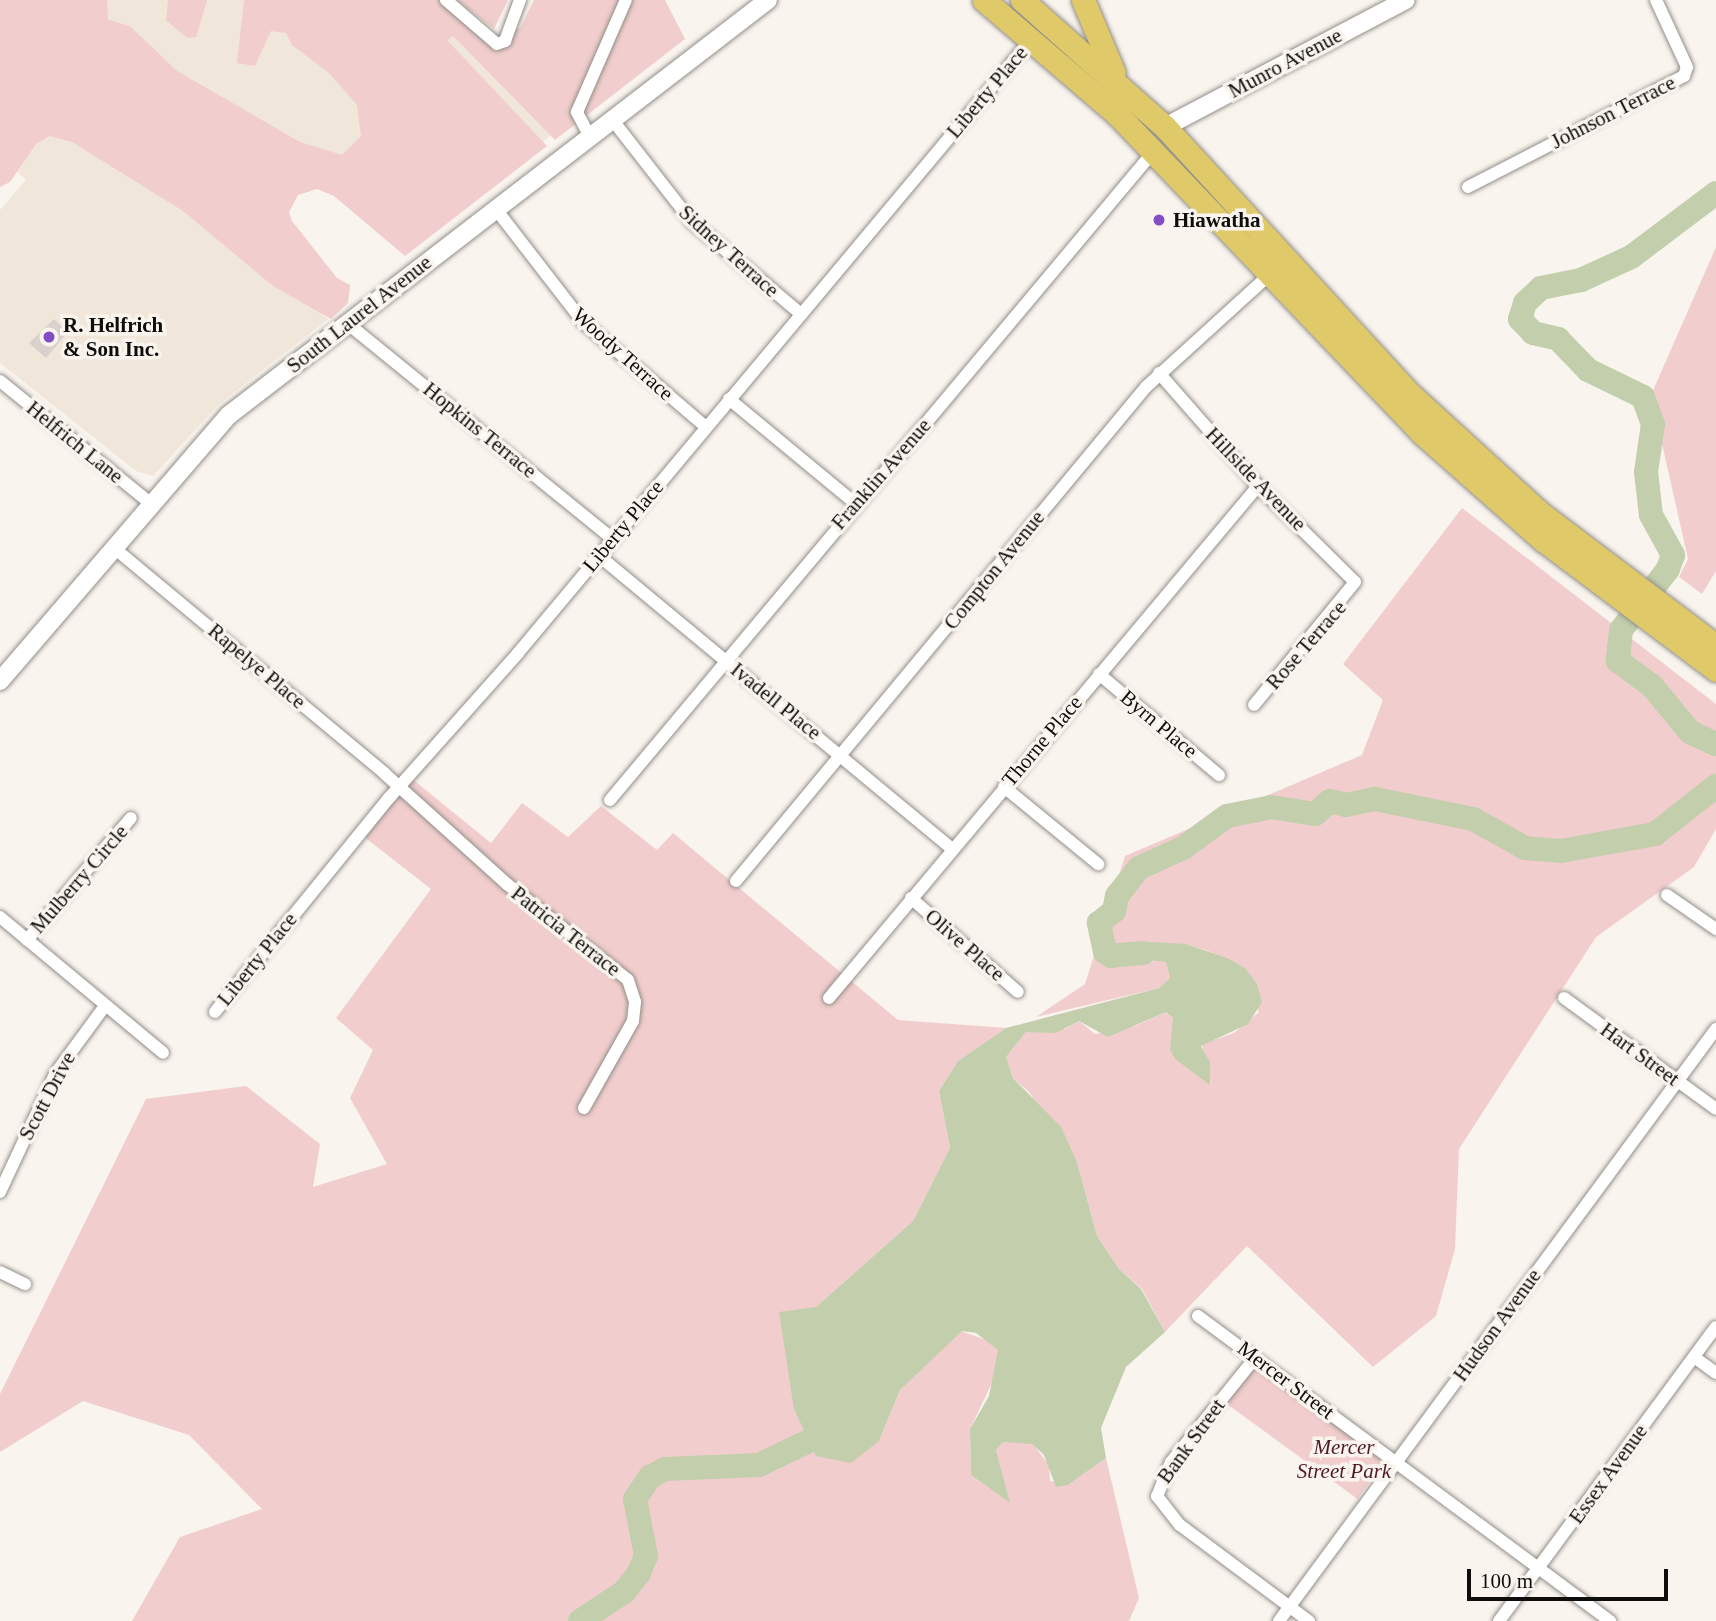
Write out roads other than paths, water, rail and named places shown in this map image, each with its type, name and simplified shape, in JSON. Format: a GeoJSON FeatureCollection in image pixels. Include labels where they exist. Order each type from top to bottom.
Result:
{"type":"FeatureCollection","features":[{"type":"Feature","properties":{"kind":"highway"},"geometry":{"type":"LineString","coordinates":[[984,0],[1154,151],[1423,434],[1656,614],[1716,670]]}},
{"type":"Feature","properties":{"kind":"highway"},"geometry":{"type":"LineString","coordinates":[[1022,0],[1118,82],[1165,127],[1411,395],[1633,597]]}},
{"type":"Feature","properties":{"kind":"highway"},"geometry":{"type":"LineString","coordinates":[[1083,0],[1118,82]]}},
{"type":"Feature","properties":{"kind":"highway"},"geometry":{"type":"LineString","coordinates":[[1656,614],[1716,646]]}},
{"type":"Feature","properties":{"kind":"street"},"geometry":{"type":"LineString","coordinates":[[446,0],[497,44],[505,41],[518,3]]}},
{"type":"Feature","properties":{"kind":"street"},"geometry":{"type":"LineString","coordinates":[[589,135],[577,112],[626,0]]}},
{"type":"Feature","properties":{"kind":"street","name":"South Laurel Avenue"},"geometry":{"type":"LineString","coordinates":[[0,681],[150,503],[229,415],[611,118],[768,0]]}},
{"type":"Feature","properties":{"kind":"street","name":"Munro Avenue"},"geometry":{"type":"LineString","coordinates":[[1165,127],[1406,0]]}},
{"type":"Feature","properties":{"kind":"street","name":"Johnson Terrace"},"geometry":{"type":"LineString","coordinates":[[1468,187],[1684,76],[1687,67],[1656,0]]}},
{"type":"Feature","properties":{"kind":"street","name":"Liberty Place"},"geometry":{"type":"LineString","coordinates":[[215,1012],[399,787],[1031,40]]}},
{"type":"Feature","properties":{"kind":"street","name":"Sidney Terrace"},"geometry":{"type":"LineString","coordinates":[[611,118],[692,222],[801,314]]}},
{"type":"Feature","properties":{"kind":"street","name":"Franklin Avenue"},"geometry":{"type":"LineString","coordinates":[[610,800],[1154,151]]}},
{"type":"Feature","properties":{"kind":"street","name":"Woody Terrace"},"geometry":{"type":"LineString","coordinates":[[495,208],[583,322],[706,427]]}},
{"type":"Feature","properties":{"kind":"street","name":"Compton Avenue"},"geometry":{"type":"LineString","coordinates":[[736,881],[1159,373],[1269,275]]}},
{"type":"Feature","properties":{"kind":"street","name":"Hopkins Terrace"},"geometry":{"type":"LineString","coordinates":[[347,323],[612,538]]}},
{"type":"Feature","properties":{"kind":"street","name":"Hillside Avenue"},"geometry":{"type":"LineString","coordinates":[[1159,373],[1258,486],[1355,582]]}},
{"type":"Feature","properties":{"kind":"street","name":"Helfrich Lane"},"geometry":{"type":"LineString","coordinates":[[0,381],[150,503]]}},
{"type":"Feature","properties":{"kind":"street"},"geometry":{"type":"LineString","coordinates":[[729,399],[856,504]]}},
{"type":"Feature","properties":{"kind":"street","name":"Thorne Place"},"geometry":{"type":"LineString","coordinates":[[828,998],[1258,486]]}},
{"type":"Feature","properties":{"kind":"street","name":"Rapelye Place"},"geometry":{"type":"LineString","coordinates":[[113,547],[399,787]]}},
{"type":"Feature","properties":{"kind":"street","name":"Ivadell Place"},"geometry":{"type":"LineString","coordinates":[[598,555],[952,849]]}},
{"type":"Feature","properties":{"kind":"street","name":"Rose Terrace"},"geometry":{"type":"LineString","coordinates":[[1254,705],[1355,582]]}},
{"type":"Feature","properties":{"kind":"street","name":"Byrn Place"},"geometry":{"type":"LineString","coordinates":[[1099,674],[1219,775]]}},
{"type":"Feature","properties":{"kind":"street","name":"Patricia Terrace"},"geometry":{"type":"LineString","coordinates":[[399,787],[507,884],[628,981],[635,1002],[633,1021],[584,1108]]}},
{"type":"Feature","properties":{"kind":"street"},"geometry":{"type":"LineString","coordinates":[[1004,787],[1098,864]]}},
{"type":"Feature","properties":{"kind":"street","name":"Mulberry Circle"},"geometry":{"type":"LineString","coordinates":[[27,940],[131,818]]}},
{"type":"Feature","properties":{"kind":"street"},"geometry":{"type":"LineString","coordinates":[[1667,895],[1716,929]]}},
{"type":"Feature","properties":{"kind":"street","name":"Olive Place"},"geometry":{"type":"LineString","coordinates":[[911,898],[1018,992]]}},
{"type":"Feature","properties":{"kind":"street"},"geometry":{"type":"LineString","coordinates":[[0,917],[163,1053]]}},
{"type":"Feature","properties":{"kind":"street","name":"Hart Street"},"geometry":{"type":"LineString","coordinates":[[1564,999],[1716,1109]]}},
{"type":"Feature","properties":{"kind":"street","name":"Scott Drive"},"geometry":{"type":"LineString","coordinates":[[0,1192],[55,1074],[106,1006]]}},
{"type":"Feature","properties":{"kind":"street","name":"Hudson Avenue"},"geometry":{"type":"LineString","coordinates":[[1279,1621],[1716,1029]]}},
{"type":"Feature","properties":{"kind":"street"},"geometry":{"type":"LineString","coordinates":[[0,1272],[25,1284]]}},
{"type":"Feature","properties":{"kind":"street","name":"Mercer Street"},"geometry":{"type":"LineString","coordinates":[[1198,1316],[1611,1621]]}},
{"type":"Feature","properties":{"kind":"street","name":"Essex Avenue"},"geometry":{"type":"LineString","coordinates":[[1499,1621],[1716,1327]]}},
{"type":"Feature","properties":{"kind":"street"},"geometry":{"type":"LineString","coordinates":[[1694,1357],[1716,1373]]}},
{"type":"Feature","properties":{"kind":"street","name":"Bank Street"},"geometry":{"type":"LineString","coordinates":[[1255,1358],[1160,1478],[1159,1505],[1180,1525],[1309,1621]]}},
{"type":"Feature","properties":{"kind":"waterway"},"geometry":{"type":"LineString","coordinates":[[1716,193],[1631,257],[1581,280],[1541,288],[1525,303],[1520,319],[1533,333],[1558,339],[1588,370],[1643,397],[1653,424],[1646,472],[1651,515],[1673,555],[1668,569],[1621,630],[1618,661],[1652,686],[1690,732],[1716,744]]}},
{"type":"Feature","properties":{"kind":"waterway"},"geometry":{"type":"LineString","coordinates":[[1143,953],[1111,956],[1105,952],[1099,923],[1114,911],[1117,896],[1139,868],[1183,848],[1227,816],[1272,807],[1315,814],[1330,801],[1346,805],[1375,799],[1473,819],[1525,848],[1561,851],[1655,834],[1716,786]]}},
{"type":"Feature","properties":{"kind":"waterway"},"geometry":{"type":"LineString","coordinates":[[580,1621],[624,1592],[639,1573],[646,1556],[635,1499],[650,1477],[665,1469],[759,1465],[838,1427]]}},
{"type":"Feature","properties":{"kind":"place","name":"Hiawatha"},"geometry":{"type":"Point","coordinates":[1159,220]}},
{"type":"Feature","properties":{"kind":"place","name":"R. Helfrich & Son Inc."},"geometry":{"type":"Point","coordinates":[49,337]}},
{"type":"Feature","properties":{"kind":"park label","name":"Mercer Street Park"},"geometry":{"type":"Point","coordinates":[1344,1459]}}]}
